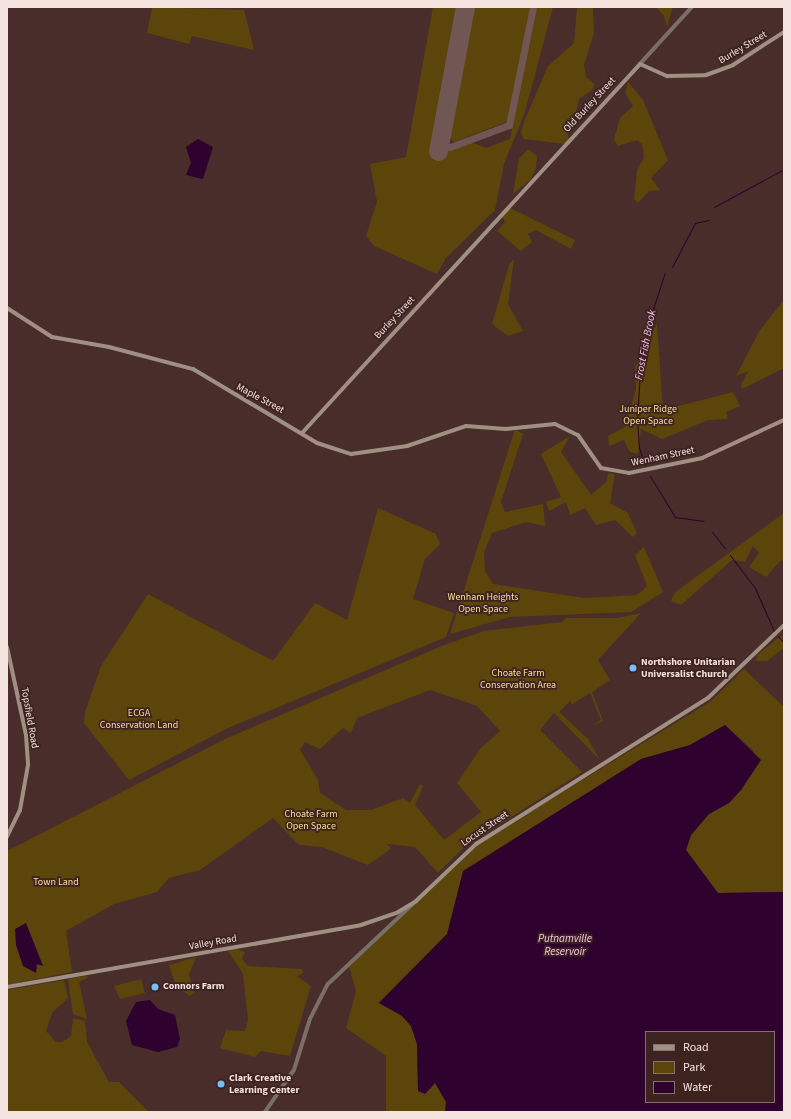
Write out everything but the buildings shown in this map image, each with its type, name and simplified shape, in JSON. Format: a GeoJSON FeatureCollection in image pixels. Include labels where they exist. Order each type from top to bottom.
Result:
{"type":"FeatureCollection","features":[{"type":"Feature","properties":{"kind":"main road","name":"Burley Street"},"geometry":{"type":"LineString","coordinates":[[640,64],[667,76],[706,75],[734,65],[784,32]]}},
{"type":"Feature","properties":{"kind":"main road","name":"Old Burley Street"},"geometry":{"type":"LineString","coordinates":[[500,215],[640,64]]}},
{"type":"Feature","properties":{"kind":"main road","name":"Burley Street"},"geometry":{"type":"LineString","coordinates":[[302,433],[500,215]]}},
{"type":"Feature","properties":{"kind":"main road","name":"Maple Street"},"geometry":{"type":"LineString","coordinates":[[7,308],[52,337],[109,347],[193,369],[333,450],[358,454],[419,443],[466,426],[512,429]]}},
{"type":"Feature","properties":{"kind":"main road","name":"Wenham Street"},"geometry":{"type":"LineString","coordinates":[[512,429],[550,423],[567,427],[582,439],[597,464],[605,470],[627,473],[702,458],[784,420]]}},
{"type":"Feature","properties":{"kind":"main road","name":"Locust Street"},"geometry":{"type":"LineString","coordinates":[[416,901],[472,846],[708,698],[784,625]]}},
{"type":"Feature","properties":{"kind":"main road","name":"Topsfield Road"},"geometry":{"type":"LineString","coordinates":[[7,647],[26,735],[28,765],[20,810],[7,837]]}},
{"type":"Feature","properties":{"kind":"main road","name":"Valley Road"},"geometry":{"type":"LineString","coordinates":[[7,987],[360,925],[394,914],[416,901]]}},
{"type":"Feature","properties":{"kind":"street","name":"Old Burley Street"},"geometry":{"type":"LineString","coordinates":[[640,64],[692,7]]}},
{"type":"Feature","properties":{"kind":"street","name":"Locust Street"},"geometry":{"type":"LineString","coordinates":[[265,1112],[294,1070],[313,1013],[328,984],[416,901]]}},
{"type":"Feature","properties":{"kind":"green space"},"geometry":{"type":"Polygon","coordinates":[[[152,7],[244,10],[254,50],[192,36],[189,44],[147,33],[152,7]]]}},
{"type":"Feature","properties":{"kind":"green space"},"geometry":{"type":"Polygon","coordinates":[[[433,7],[459,7],[432,150],[445,152],[471,142],[486,148],[510,139],[535,7],[553,7],[525,112],[504,164],[495,210],[446,258],[437,274],[374,246],[366,236],[377,202],[370,164],[406,157],[433,7]]]}},
{"type":"Feature","properties":{"kind":"green space"},"geometry":{"type":"Polygon","coordinates":[[[471,7],[530,7],[509,121],[454,142],[447,135],[471,7]]]}},
{"type":"Feature","properties":{"kind":"green space"},"geometry":{"type":"Polygon","coordinates":[[[577,7],[593,7],[594,33],[584,65],[586,77],[595,84],[592,90],[579,99],[576,112],[565,125],[569,140],[565,144],[524,139],[521,133],[524,122],[548,66],[574,43],[577,7]]]}},
{"type":"Feature","properties":{"kind":"green space"},"geometry":{"type":"Polygon","coordinates":[[[656,7],[673,7],[667,27],[664,16],[656,7]]]}},
{"type":"Feature","properties":{"kind":"green space"},"geometry":{"type":"Polygon","coordinates":[[[628,82],[643,100],[668,160],[651,178],[660,190],[649,191],[638,203],[634,199],[637,171],[644,157],[642,144],[637,140],[618,146],[614,139],[620,118],[633,106],[625,93],[628,82]]]}},
{"type":"Feature","properties":{"kind":"green space"},"geometry":{"type":"Polygon","coordinates":[[[528,149],[537,156],[536,168],[530,180],[513,194],[519,159],[528,149]]]}},
{"type":"Feature","properties":{"kind":"green space"},"geometry":{"type":"Polygon","coordinates":[[[508,207],[575,240],[571,249],[536,230],[528,234],[532,242],[521,251],[497,231],[505,222],[501,215],[508,207]]]}},
{"type":"Feature","properties":{"kind":"green space"},"geometry":{"type":"Polygon","coordinates":[[[514,259],[508,304],[523,331],[508,336],[492,324],[509,265],[514,259]]]}},
{"type":"Feature","properties":{"kind":"green space"},"geometry":{"type":"Polygon","coordinates":[[[784,300],[784,368],[742,389],[741,384],[749,371],[736,376],[760,330],[784,300]]]}},
{"type":"Feature","properties":{"kind":"green space","name":"Juniper Ridge Open Space"},"geometry":{"type":"Polygon","coordinates":[[[657,324],[663,410],[733,392],[740,406],[726,412],[728,419],[708,420],[662,439],[641,429],[638,454],[630,452],[624,440],[609,446],[608,436],[625,427],[636,389],[635,368],[644,345],[657,324]]]}},
{"type":"Feature","properties":{"kind":"green space","name":"Wenham Heights Open Space"},"geometry":{"type":"Polygon","coordinates":[[[515,429],[523,434],[501,502],[505,512],[543,504],[545,526],[526,522],[492,533],[484,552],[485,571],[493,584],[584,598],[637,595],[647,586],[635,555],[644,547],[663,592],[631,612],[510,617],[450,634],[515,429]]]}},
{"type":"Feature","properties":{"kind":"green space"},"geometry":{"type":"Polygon","coordinates":[[[570,436],[561,452],[591,495],[607,481],[608,473],[615,474],[610,503],[628,513],[637,533],[633,537],[615,520],[596,525],[585,508],[570,515],[566,502],[549,511],[546,502],[561,497],[541,454],[570,436]]]}},
{"type":"Feature","properties":{"kind":"green space","name":"ECGA Conservation Land"},"geometry":{"type":"Polygon","coordinates":[[[378,508],[436,534],[440,544],[425,559],[413,599],[454,613],[446,637],[228,728],[129,780],[84,723],[85,712],[101,666],[148,594],[273,661],[315,603],[347,620],[378,508]]]}},
{"type":"Feature","properties":{"kind":"green space"},"geometry":{"type":"Polygon","coordinates":[[[784,513],[784,562],[781,560],[766,577],[749,567],[759,553],[753,546],[745,562],[732,560],[681,605],[671,601],[674,593],[784,513]]]}},
{"type":"Feature","properties":{"kind":"green space"},"geometry":{"type":"Polygon","coordinates":[[[641,613],[598,660],[610,680],[592,692],[603,721],[594,725],[601,720],[590,693],[572,704],[570,701],[559,712],[588,739],[600,760],[554,713],[540,730],[582,772],[464,847],[438,873],[415,847],[387,844],[391,849],[368,865],[322,847],[299,845],[273,818],[200,870],[169,878],[157,892],[114,904],[66,931],[72,972],[7,985],[7,851],[225,739],[444,645],[484,631],[562,622],[566,618],[617,618],[641,613]],[[430,690],[357,718],[351,733],[343,728],[320,749],[305,742],[300,750],[318,780],[320,793],[346,810],[371,810],[403,798],[410,803],[420,784],[423,786],[415,805],[444,840],[481,812],[457,783],[480,749],[500,731],[477,706],[430,690]]]}},
{"type":"Feature","properties":{"kind":"green space"},"geometry":{"type":"Polygon","coordinates":[[[782,635],[784,648],[767,661],[756,661],[757,655],[782,635]]]}},
{"type":"Feature","properties":{"kind":"green space"},"geometry":{"type":"Polygon","coordinates":[[[744,669],[784,707],[784,892],[718,893],[686,850],[691,835],[709,814],[729,803],[741,790],[757,763],[753,750],[725,725],[690,745],[641,759],[447,934],[379,1002],[402,1016],[411,1026],[417,1044],[418,1091],[429,1090],[435,1083],[446,1102],[445,1112],[386,1112],[386,1056],[346,1028],[356,991],[349,967],[476,845],[710,702],[744,669]]]}},
{"type":"Feature","properties":{"kind":"green space"},"geometry":{"type":"Polygon","coordinates":[[[236,949],[245,952],[242,959],[248,966],[302,969],[303,973],[297,976],[311,986],[290,1056],[261,1051],[255,1057],[220,1048],[226,1030],[245,1031],[248,1020],[243,974],[228,951],[236,949]]]}},
{"type":"Feature","properties":{"kind":"green space"},"geometry":{"type":"Polygon","coordinates":[[[196,957],[189,975],[195,992],[190,996],[176,986],[169,965],[196,957]]]}},
{"type":"Feature","properties":{"kind":"green space"},"geometry":{"type":"Polygon","coordinates":[[[84,976],[89,977],[79,982],[87,1019],[73,1014],[68,979],[84,976]]]}},
{"type":"Feature","properties":{"kind":"green space"},"geometry":{"type":"Polygon","coordinates":[[[141,979],[145,993],[120,999],[114,986],[141,979]]]}},
{"type":"Feature","properties":{"kind":"green space"},"geometry":{"type":"Polygon","coordinates":[[[64,980],[68,998],[52,1013],[46,1031],[56,1042],[62,1042],[71,1036],[73,1018],[85,1021],[87,1042],[109,1082],[119,1082],[149,1112],[7,1112],[7,990],[64,980]]]}},
{"type":"Feature","properties":{"kind":"water"},"geometry":{"type":"Polygon","coordinates":[[[198,139],[213,147],[203,179],[186,175],[191,163],[186,147],[198,139]]]}},
{"type":"Feature","properties":{"kind":"water","name":"Putnamville Reservoir"},"geometry":{"type":"Polygon","coordinates":[[[725,725],[761,760],[741,790],[729,803],[709,814],[691,835],[686,850],[718,893],[784,892],[784,1112],[445,1112],[446,1102],[435,1083],[425,1094],[418,1091],[417,1044],[411,1026],[402,1016],[379,1003],[447,934],[463,871],[641,759],[690,745],[725,725]]]}},
{"type":"Feature","properties":{"kind":"water"},"geometry":{"type":"Polygon","coordinates":[[[26,923],[43,966],[37,964],[36,973],[23,966],[16,945],[15,929],[26,923]]]}},
{"type":"Feature","properties":{"kind":"water"},"geometry":{"type":"Polygon","coordinates":[[[150,1000],[158,1009],[175,1015],[180,1039],[177,1047],[158,1052],[132,1045],[126,1021],[136,1002],[150,1000]]]}},
{"type":"Feature","properties":{"kind":"waterway","name":"Frost Fish Brook"},"geometry":{"type":"LineString","coordinates":[[714,207],[784,169]]}},
{"type":"Feature","properties":{"kind":"waterway","name":"Frost Fish Brook"},"geometry":{"type":"LineString","coordinates":[[672,267],[695,223],[709,220]]}},
{"type":"Feature","properties":{"kind":"waterway","name":"Frost Fish Brook"},"geometry":{"type":"LineString","coordinates":[[645,465],[639,448],[637,421],[640,371],[653,309],[665,273]]}},
{"type":"Feature","properties":{"kind":"waterway","name":"Frost Fish Brook"},"geometry":{"type":"LineString","coordinates":[[650,476],[675,517],[704,521]]}},
{"type":"Feature","properties":{"kind":"waterway","name":"Frost Fish Brook"},"geometry":{"type":"LineString","coordinates":[[712,532],[725,548]]}},
{"type":"Feature","properties":{"kind":"waterway","name":"Frost Fish Brook"},"geometry":{"type":"LineString","coordinates":[[730,555],[755,588],[774,631]]}},
{"type":"Feature","properties":{"kind":"waterway","name":"Frost Fish Brook"},"geometry":{"type":"LineString","coordinates":[[778,636],[784,643]]}},
{"type":"Feature","properties":{"kind":"taxiway"},"geometry":{"type":"LineString","coordinates":[[440,139],[444,146],[450,147],[509,125],[533,7]]}},
{"type":"Feature","properties":{"kind":"runway"},"geometry":{"type":"LineString","coordinates":[[438,151],[465,7]]}},
{"type":"Feature","properties":{"kind":"place","name":"Northshore Unitarian Universalist Church"},"geometry":{"type":"Point","coordinates":[633,668]}},
{"type":"Feature","properties":{"kind":"place","name":"Connors Farm"},"geometry":{"type":"Point","coordinates":[155,987]}},
{"type":"Feature","properties":{"kind":"place","name":"Clark Creative Learning Center"},"geometry":{"type":"Point","coordinates":[221,1084]}},
{"type":"Feature","properties":{"kind":"park label","name":"Choate Farm Conservation Area"},"geometry":{"type":"Point","coordinates":[518,678]}},
{"type":"Feature","properties":{"kind":"park label","name":"Choate Farm Open Space"},"geometry":{"type":"Point","coordinates":[311,820]}},
{"type":"Feature","properties":{"kind":"park label","name":"Town Land"},"geometry":{"type":"Point","coordinates":[56,883]}}]}
